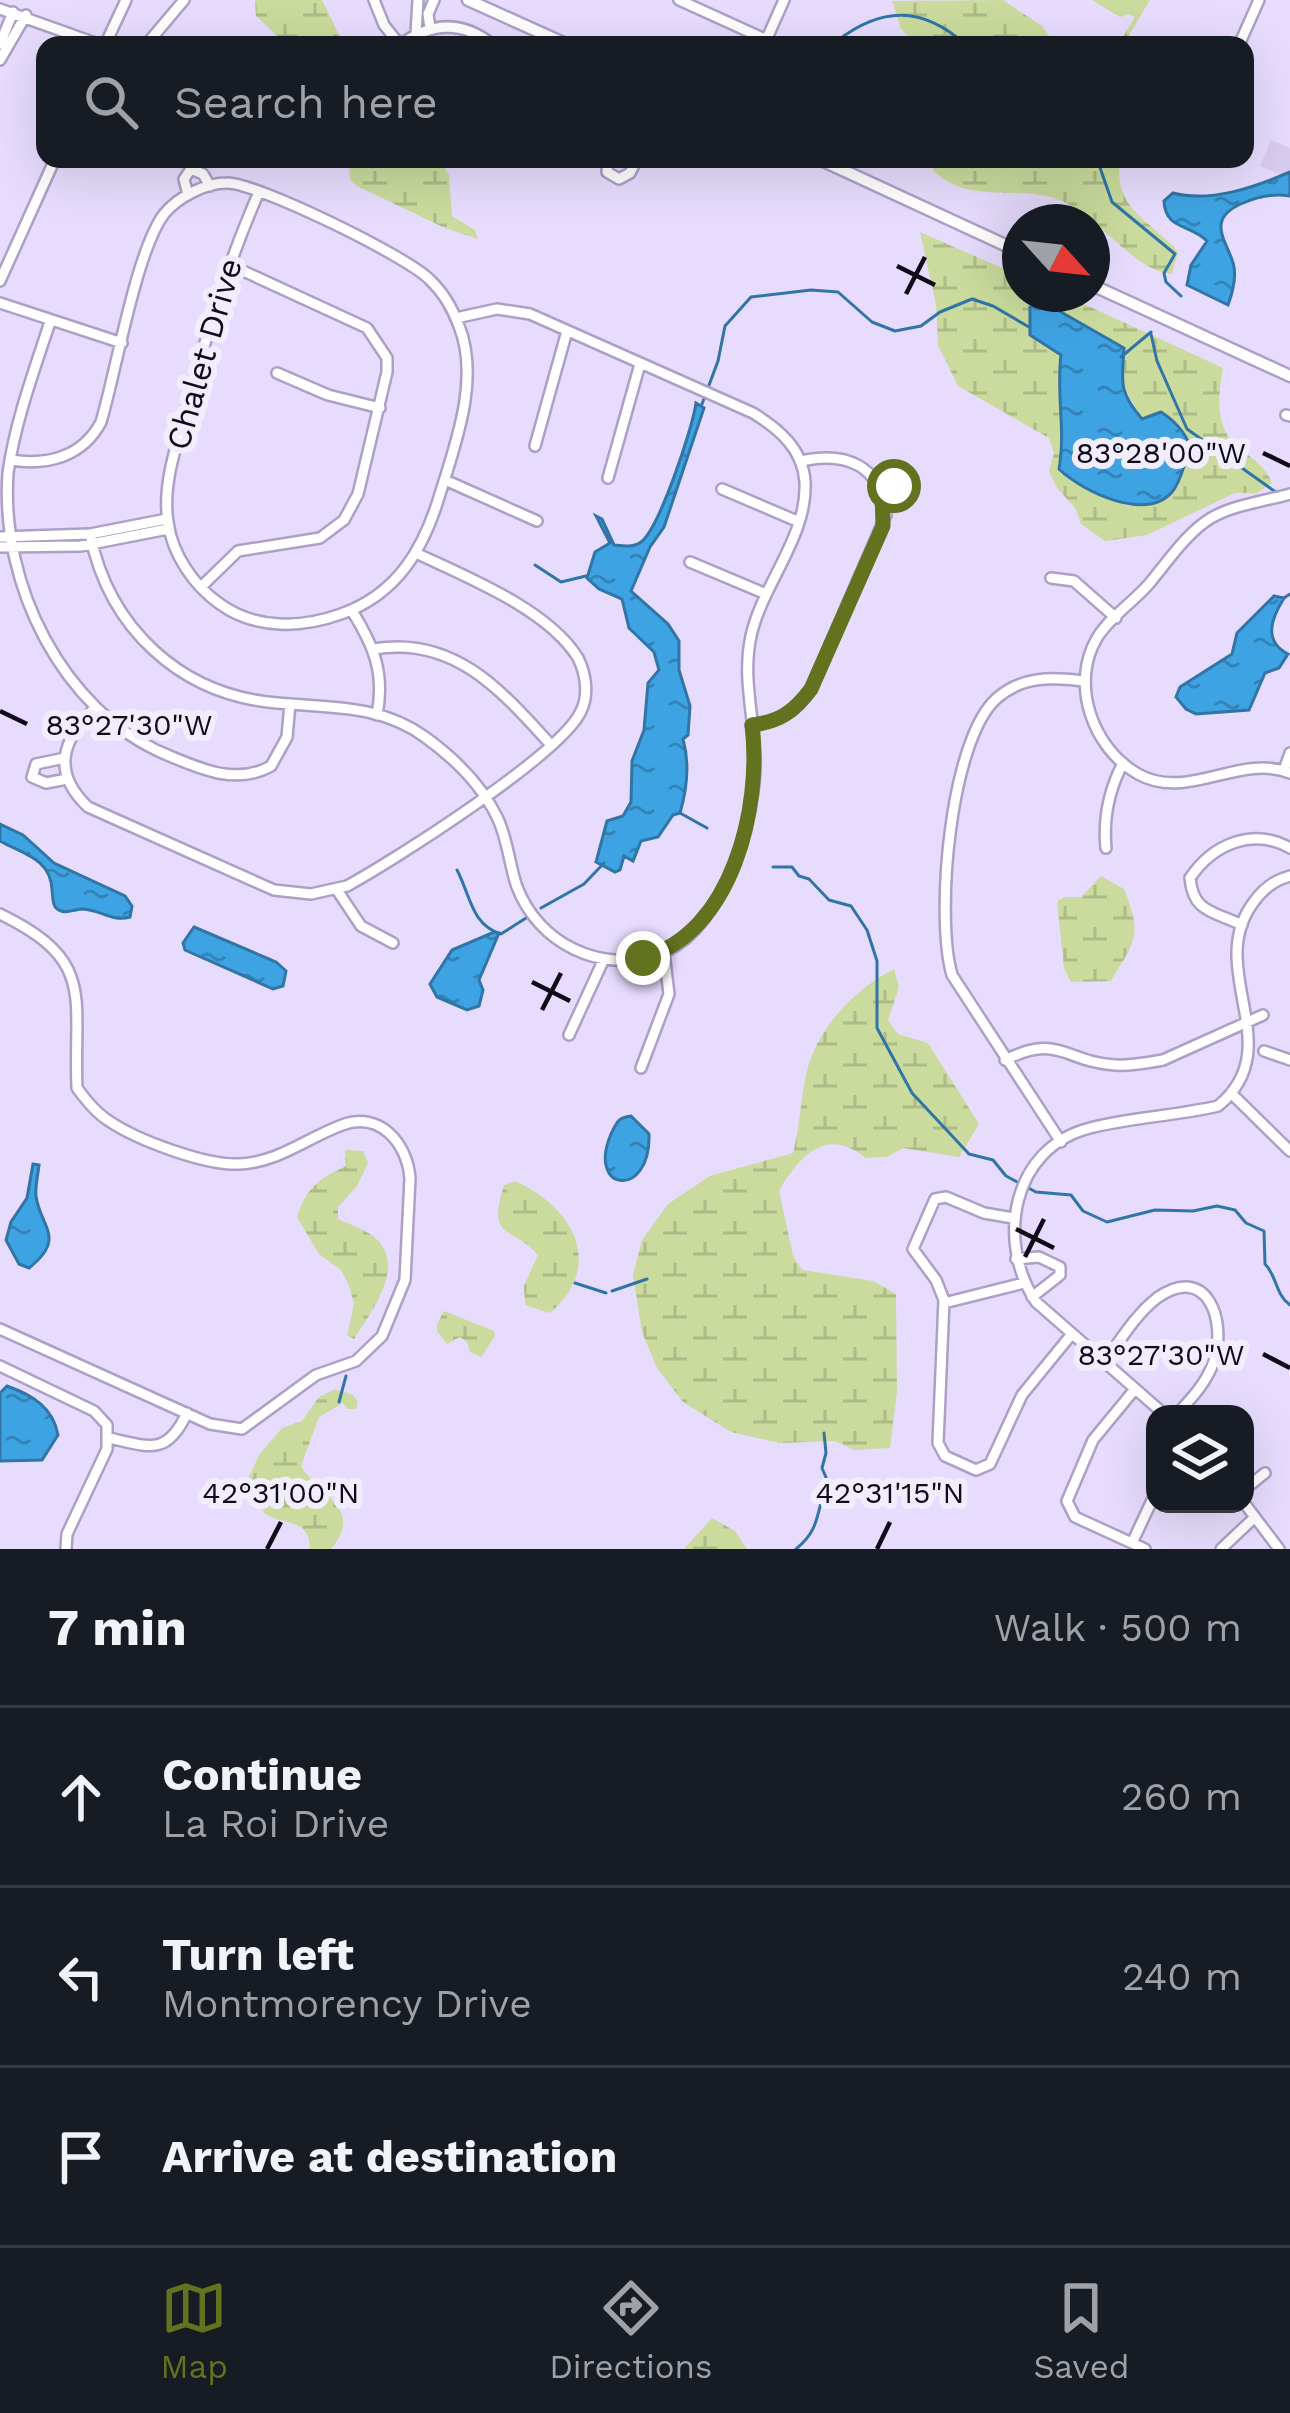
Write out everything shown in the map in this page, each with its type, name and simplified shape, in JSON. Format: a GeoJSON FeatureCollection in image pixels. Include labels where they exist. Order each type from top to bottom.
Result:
{"type":"FeatureCollection","features":[{"type":"Feature","properties":{"kind":"main road"},"geometry":{"type":"LineString","coordinates":[[468,0],[548,36]]}},
{"type":"Feature","properties":{"kind":"main road"},"geometry":{"type":"LineString","coordinates":[[838,168],[1002,244]]}},
{"type":"Feature","properties":{"kind":"main road"},"geometry":{"type":"LineString","coordinates":[[1110,293],[1290,376]]}},
{"type":"Feature","properties":{"kind":"street"},"geometry":{"type":"LineString","coordinates":[[110,36],[126,0]]}},
{"type":"Feature","properties":{"kind":"street"},"geometry":{"type":"LineString","coordinates":[[154,36],[184,0]]}},
{"type":"Feature","properties":{"kind":"street"},"geometry":{"type":"LineString","coordinates":[[374,0],[393,36]]}},
{"type":"Feature","properties":{"kind":"street"},"geometry":{"type":"LineString","coordinates":[[416,33],[418,0]]}},
{"type":"Feature","properties":{"kind":"street"},"geometry":{"type":"LineString","coordinates":[[430,28],[428,14],[434,0]]}},
{"type":"Feature","properties":{"kind":"street"},"geometry":{"type":"LineString","coordinates":[[679,0],[753,36]]}},
{"type":"Feature","properties":{"kind":"street"},"geometry":{"type":"LineString","coordinates":[[768,36],[784,0]]}},
{"type":"Feature","properties":{"kind":"street"},"geometry":{"type":"LineString","coordinates":[[1243,36],[1259,0]]}},
{"type":"Feature","properties":{"kind":"street"},"geometry":{"type":"LineString","coordinates":[[0,9],[84,36]]}},
{"type":"Feature","properties":{"kind":"street"},"geometry":{"type":"LineString","coordinates":[[0,44],[13,12]]}},
{"type":"Feature","properties":{"kind":"street"},"geometry":{"type":"LineString","coordinates":[[0,60],[26,16]]}},
{"type":"Feature","properties":{"kind":"street"},"geometry":{"type":"LineString","coordinates":[[412,36],[430,28],[464,28],[478,36]]}},
{"type":"Feature","properties":{"kind":"street"},"geometry":{"type":"LineString","coordinates":[[0,281],[51,168]]}},
{"type":"Feature","properties":{"kind":"street"},"geometry":{"type":"LineString","coordinates":[[607,168],[619,179],[632,168]]}},
{"type":"Feature","properties":{"kind":"street"},"geometry":{"type":"LineString","coordinates":[[192,193],[184,179],[191,169],[203,174],[210,186]]}},
{"type":"Feature","properties":{"kind":"street"},"geometry":{"type":"LineString","coordinates":[[5,542],[91,539],[168,524],[176,551],[201,587],[233,613],[268,623],[322,621],[352,610],[393,582],[418,554],[445,480],[466,387],[467,362],[456,318],[431,280],[409,262],[260,192],[238,184],[210,186],[168,209],[151,236],[101,422],[85,445],[56,460],[11,460]]}},
{"type":"Feature","properties":{"kind":"street","name":"Chalet Drive"},"geometry":{"type":"LineString","coordinates":[[168,524],[174,457],[228,264],[260,192]]}},
{"type":"Feature","properties":{"kind":"street"},"geometry":{"type":"LineString","coordinates":[[201,587],[238,551],[258,545],[306,543],[339,526],[358,494],[387,358],[378,341],[352,320],[228,264]]}},
{"type":"Feature","properties":{"kind":"street"},"geometry":{"type":"LineString","coordinates":[[0,303],[122,343]]}},
{"type":"Feature","properties":{"kind":"street"},"geometry":{"type":"LineString","coordinates":[[91,539],[108,592],[136,635],[190,678],[226,694],[340,706],[416,731],[447,754],[484,796],[505,835],[515,880],[527,906],[564,944],[603,961],[664,953],[697,929],[737,855],[752,807],[755,767],[746,669],[755,620],[797,521],[805,483],[801,461],[785,437],[753,413],[567,331],[511,310],[478,311],[456,318]]}},
{"type":"Feature","properties":{"kind":"street"},"geometry":{"type":"LineString","coordinates":[[50,322],[11,460],[5,542],[42,638],[61,669],[96,707],[158,751],[197,767],[244,776],[271,766],[282,752],[290,704]]}},
{"type":"Feature","properties":{"kind":"street"},"geometry":{"type":"LineString","coordinates":[[535,446],[567,331]]}},
{"type":"Feature","properties":{"kind":"street"},"geometry":{"type":"LineString","coordinates":[[608,478],[640,364]]}},
{"type":"Feature","properties":{"kind":"street"},"geometry":{"type":"LineString","coordinates":[[277,373],[380,408]]}},
{"type":"Feature","properties":{"kind":"street"},"geometry":{"type":"LineString","coordinates":[[752,725],[782,718],[811,689],[883,526],[882,491],[868,470],[837,456],[801,461]]}},
{"type":"Feature","properties":{"kind":"street"},"geometry":{"type":"LineString","coordinates":[[445,480],[537,521]]}},
{"type":"Feature","properties":{"kind":"street"},"geometry":{"type":"LineString","coordinates":[[882,491],[894,486]]}},
{"type":"Feature","properties":{"kind":"street"},"geometry":{"type":"LineString","coordinates":[[722,489],[797,521]]}},
{"type":"Feature","properties":{"kind":"street"},"geometry":{"type":"LineString","coordinates":[[1290,494],[1208,520],[1098,635],[1083,681],[1090,716],[1123,763],[1137,774],[1165,782],[1197,781],[1255,766],[1287,772],[1290,753]]}},
{"type":"Feature","properties":{"kind":"street"},"geometry":{"type":"LineString","coordinates":[[96,707],[75,730],[65,758],[67,779],[88,807],[274,890],[311,894],[338,890],[370,874],[551,745],[577,719],[585,700],[580,661],[557,636],[507,598],[418,554]]}},
{"type":"Feature","properties":{"kind":"street"},"geometry":{"type":"LineString","coordinates":[[690,562],[766,594]]}},
{"type":"Feature","properties":{"kind":"street"},"geometry":{"type":"LineString","coordinates":[[1051,578],[1073,581],[1116,618]]}},
{"type":"Feature","properties":{"kind":"street"},"geometry":{"type":"LineString","coordinates":[[352,610],[374,649],[382,688],[377,715]]}},
{"type":"Feature","properties":{"kind":"street"},"geometry":{"type":"LineString","coordinates":[[374,649],[409,645],[448,656],[496,688],[551,745]]}},
{"type":"Feature","properties":{"kind":"street"},"geometry":{"type":"LineString","coordinates":[[1061,1142],[961,992],[948,960],[944,904],[950,832],[980,717],[1012,686],[1035,679],[1083,681]]}},
{"type":"Feature","properties":{"kind":"street"},"geometry":{"type":"LineString","coordinates":[[65,758],[36,764],[32,777],[46,783],[67,779]]}},
{"type":"Feature","properties":{"kind":"street"},"geometry":{"type":"LineString","coordinates":[[1106,848],[1105,818],[1123,763]]}},
{"type":"Feature","properties":{"kind":"street"},"geometry":{"type":"LineString","coordinates":[[1242,925],[1197,903],[1190,878],[1197,867],[1249,836],[1290,848]]}},
{"type":"Feature","properties":{"kind":"street"},"geometry":{"type":"LineString","coordinates":[[1005,1060],[1048,1047],[1101,1063],[1147,1063],[1264,1020],[1244,968],[1242,925],[1263,890],[1290,876]]}},
{"type":"Feature","properties":{"kind":"street"},"geometry":{"type":"LineString","coordinates":[[338,890],[361,926],[393,943]]}},
{"type":"Feature","properties":{"kind":"street"},"geometry":{"type":"LineString","coordinates":[[0,914],[51,945],[76,984],[77,1088],[108,1121],[190,1155],[239,1164],[286,1153],[345,1124],[365,1122],[398,1139],[409,1161],[409,1250],[405,1280],[392,1315],[372,1347],[356,1361],[316,1376],[242,1429],[222,1428],[0,1329]]}},
{"type":"Feature","properties":{"kind":"street"},"geometry":{"type":"LineString","coordinates":[[641,1068],[669,994],[664,953]]}},
{"type":"Feature","properties":{"kind":"street"},"geometry":{"type":"LineString","coordinates":[[569,1035],[603,961]]}},
{"type":"Feature","properties":{"kind":"street"},"geometry":{"type":"LineString","coordinates":[[1154,1405],[1071,1335],[1024,1283],[1016,1259],[1013,1218],[1027,1178],[1061,1142],[1087,1128],[1219,1106],[1235,1097],[1252,1076],[1264,1045],[1290,1060]]}},
{"type":"Feature","properties":{"kind":"street"},"geometry":{"type":"LineString","coordinates":[[1235,1097],[1290,1150]]}},
{"type":"Feature","properties":{"kind":"street"},"geometry":{"type":"LineString","coordinates":[[1013,1218],[984,1213],[946,1197],[935,1199],[913,1249],[936,1280],[944,1303],[939,1450],[976,1470],[990,1464],[1022,1395],[1071,1335]]}},
{"type":"Feature","properties":{"kind":"street"},"geometry":{"type":"LineString","coordinates":[[1016,1259],[1039,1257],[1060,1267],[1060,1275],[1032,1297]]}},
{"type":"Feature","properties":{"kind":"street"},"geometry":{"type":"LineString","coordinates":[[944,1303],[1024,1283]]}},
{"type":"Feature","properties":{"kind":"street"},"geometry":{"type":"LineString","coordinates":[[1103,1363],[1159,1297],[1181,1290],[1208,1295],[1217,1323],[1214,1363],[1185,1405]]}},
{"type":"Feature","properties":{"kind":"street"},"geometry":{"type":"LineString","coordinates":[[0,1366],[94,1411],[107,1425],[110,1438],[67,1534],[66,1549]]}},
{"type":"Feature","properties":{"kind":"street"},"geometry":{"type":"LineString","coordinates":[[1135,1389],[1093,1440],[1067,1502],[1075,1516],[1144,1549]]}},
{"type":"Feature","properties":{"kind":"street"},"geometry":{"type":"LineString","coordinates":[[110,1438],[166,1444],[176,1436],[187,1413]]}},
{"type":"Feature","properties":{"kind":"street"},"geometry":{"type":"LineString","coordinates":[[1254,1482],[1265,1473]]}},
{"type":"Feature","properties":{"kind":"street"},"geometry":{"type":"LineString","coordinates":[[1132,1544],[1146,1513]]}},
{"type":"Feature","properties":{"kind":"street"},"geometry":{"type":"LineString","coordinates":[[1252,1513],[1279,1549]]}},
{"type":"Feature","properties":{"kind":"street"},"geometry":{"type":"LineString","coordinates":[[1221,1549],[1255,1517]]}},
{"type":"Feature","properties":{"kind":"shaded area"},"geometry":{"type":"Polygon","coordinates":[[[1271,140],[1290,148],[1290,179],[1260,166],[1271,140]]]}},
{"type":"Feature","properties":{"kind":"green space"},"geometry":{"type":"Polygon","coordinates":[[[255,0],[322,0],[340,36],[277,36],[256,16],[255,0]]]}},
{"type":"Feature","properties":{"kind":"green space"},"geometry":{"type":"Polygon","coordinates":[[[1003,0],[1049,36],[908,36],[892,1],[1003,0]]]}},
{"type":"Feature","properties":{"kind":"green space"},"geometry":{"type":"Polygon","coordinates":[[[1092,0],[1150,0],[1128,36],[1123,36],[1135,17],[1120,17],[1092,0]]]}},
{"type":"Feature","properties":{"kind":"green space"},"geometry":{"type":"Polygon","coordinates":[[[349,168],[445,168],[452,216],[475,230],[478,239],[445,228],[350,180],[349,168]]]}},
{"type":"Feature","properties":{"kind":"green space"},"geometry":{"type":"Polygon","coordinates":[[[933,168],[1120,168],[1128,203],[1178,252],[1172,274],[1144,263],[1110,237],[1110,204],[1068,204],[1042,195],[977,191],[946,181],[933,168]]]}},
{"type":"Feature","properties":{"kind":"green space"},"geometry":{"type":"Polygon","coordinates":[[[920,232],[1002,268],[1002,312],[1048,312],[1050,346],[1061,354],[1059,470],[1072,482],[1128,506],[1177,487],[1191,447],[1178,423],[1142,419],[1120,380],[1123,366],[1105,336],[1062,312],[1101,312],[1223,368],[1219,401],[1224,427],[1272,483],[1257,493],[1235,493],[1147,535],[1105,541],[1081,524],[1076,509],[1057,488],[1049,471],[1054,453],[1049,438],[958,386],[938,345],[936,305],[920,232]]]}},
{"type":"Feature","properties":{"kind":"green space"},"geometry":{"type":"Polygon","coordinates":[[[1101,876],[1124,889],[1134,937],[1111,981],[1071,982],[1064,968],[1057,902],[1081,897],[1101,876]]]}},
{"type":"Feature","properties":{"kind":"green space"},"geometry":{"type":"Polygon","coordinates":[[[894,969],[899,987],[888,1020],[898,1034],[928,1043],[979,1124],[959,1157],[903,1148],[887,1157],[866,1158],[852,1149],[827,1145],[806,1156],[779,1190],[793,1256],[802,1270],[873,1281],[896,1294],[897,1392],[890,1448],[854,1450],[835,1441],[779,1443],[731,1432],[683,1402],[657,1368],[642,1332],[633,1275],[642,1240],[668,1204],[710,1176],[793,1153],[805,1079],[817,1044],[845,1006],[894,969]]]}},
{"type":"Feature","properties":{"kind":"green space"},"geometry":{"type":"Polygon","coordinates":[[[345,1150],[363,1151],[368,1163],[357,1186],[338,1207],[338,1219],[373,1236],[388,1260],[377,1302],[354,1339],[347,1335],[354,1304],[349,1286],[341,1270],[319,1254],[297,1217],[316,1185],[346,1166],[345,1150]]]}},
{"type":"Feature","properties":{"kind":"green space"},"geometry":{"type":"Polygon","coordinates":[[[515,1181],[553,1206],[575,1239],[576,1276],[550,1313],[525,1305],[524,1286],[538,1255],[500,1224],[504,1185],[515,1181]]]}},
{"type":"Feature","properties":{"kind":"green space"},"geometry":{"type":"Polygon","coordinates":[[[444,1311],[494,1331],[481,1357],[470,1352],[460,1337],[447,1344],[437,1331],[444,1311]]]}},
{"type":"Feature","properties":{"kind":"green space"},"geometry":{"type":"Polygon","coordinates":[[[335,1389],[353,1395],[356,1409],[347,1409],[343,1403],[319,1417],[301,1466],[336,1503],[343,1523],[331,1549],[310,1549],[301,1527],[264,1513],[261,1501],[253,1495],[238,1497],[233,1492],[282,1428],[302,1421],[319,1397],[335,1389]]]}},
{"type":"Feature","properties":{"kind":"green space"},"geometry":{"type":"Polygon","coordinates":[[[712,1518],[735,1531],[747,1549],[684,1549],[712,1518]]]}},
{"type":"Feature","properties":{"kind":"water"},"geometry":{"type":"Polygon","coordinates":[[[1290,172],[1290,196],[1255,199],[1224,217],[1222,233],[1234,271],[1228,305],[1187,285],[1191,265],[1207,241],[1174,222],[1164,201],[1173,193],[1233,192],[1290,172]]]}},
{"type":"Feature","properties":{"kind":"water"},"geometry":{"type":"Polygon","coordinates":[[[1030,312],[1061,312],[1124,348],[1123,386],[1134,409],[1142,419],[1161,412],[1191,447],[1172,492],[1161,501],[1131,504],[1083,487],[1059,469],[1061,355],[1030,335],[1030,312]]]}},
{"type":"Feature","properties":{"kind":"water"},"geometry":{"type":"Polygon","coordinates":[[[696,403],[704,408],[664,527],[631,591],[668,624],[679,641],[679,670],[690,706],[688,735],[683,739],[684,795],[680,813],[673,815],[658,837],[641,841],[633,861],[624,856],[615,872],[596,862],[607,821],[623,816],[631,802],[632,761],[644,730],[648,683],[659,670],[654,652],[629,628],[622,599],[587,578],[595,552],[610,543],[596,516],[614,545],[641,542],[666,499],[696,403]]]}},
{"type":"Feature","properties":{"kind":"water"},"geometry":{"type":"Polygon","coordinates":[[[1274,596],[1284,598],[1272,636],[1288,654],[1279,668],[1265,673],[1249,710],[1196,714],[1186,709],[1176,697],[1180,687],[1232,654],[1237,633],[1274,596]]]}},
{"type":"Feature","properties":{"kind":"water"},"geometry":{"type":"Polygon","coordinates":[[[0,824],[23,835],[54,863],[125,896],[132,906],[130,917],[59,910],[47,871],[35,859],[0,841],[0,824]]]}},
{"type":"Feature","properties":{"kind":"water"},"geometry":{"type":"Polygon","coordinates":[[[194,927],[276,962],[286,971],[283,986],[273,989],[185,950],[183,943],[194,927]]]}},
{"type":"Feature","properties":{"kind":"water"},"geometry":{"type":"Polygon","coordinates":[[[499,933],[479,980],[483,990],[479,1006],[467,1010],[437,997],[430,984],[452,950],[499,933]]]}},
{"type":"Feature","properties":{"kind":"water"},"geometry":{"type":"Polygon","coordinates":[[[631,1116],[649,1134],[647,1155],[640,1170],[621,1180],[607,1168],[606,1153],[616,1124],[631,1116]]]}},
{"type":"Feature","properties":{"kind":"water"},"geometry":{"type":"Polygon","coordinates":[[[33,1164],[39,1165],[36,1196],[49,1240],[29,1268],[19,1264],[6,1240],[27,1198],[33,1164]]]}},
{"type":"Feature","properties":{"kind":"water"},"geometry":{"type":"Polygon","coordinates":[[[7,1386],[33,1398],[51,1417],[58,1435],[42,1460],[0,1461],[0,1393],[7,1386]]]}},
{"type":"Feature","properties":{"kind":"waterway"},"geometry":{"type":"LineString","coordinates":[[844,36],[870,22],[902,15],[933,23],[955,36]]}},
{"type":"Feature","properties":{"kind":"waterway"},"geometry":{"type":"LineString","coordinates":[[1100,168],[1112,202],[1175,254],[1164,273],[1166,282],[1181,296]]}},
{"type":"Feature","properties":{"kind":"waterway"},"geometry":{"type":"LineString","coordinates":[[702,404],[725,326],[751,297],[838,292],[872,322],[895,331],[921,326],[972,299],[1029,327]]}},
{"type":"Feature","properties":{"kind":"waterway"},"geometry":{"type":"LineString","coordinates":[[1121,357],[1151,332]]}},
{"type":"Feature","properties":{"kind":"waterway"},"geometry":{"type":"LineString","coordinates":[[1151,334],[1157,361],[1187,429],[1277,493]]}},
{"type":"Feature","properties":{"kind":"waterway"},"geometry":{"type":"LineString","coordinates":[[535,565],[561,582],[586,576]]}},
{"type":"Feature","properties":{"kind":"waterway"},"geometry":{"type":"LineString","coordinates":[[1284,598],[1290,594]]}},
{"type":"Feature","properties":{"kind":"waterway"},"geometry":{"type":"LineString","coordinates":[[680,813],[707,828]]}},
{"type":"Feature","properties":{"kind":"waterway"},"geometry":{"type":"LineString","coordinates":[[541,908],[584,884],[604,863]]}},
{"type":"Feature","properties":{"kind":"waterway"},"geometry":{"type":"LineString","coordinates":[[773,867],[792,867],[829,900],[851,906],[867,930],[877,961],[877,1028],[912,1093],[969,1154],[993,1160],[1006,1176],[1036,1192],[1071,1195],[1083,1211],[1107,1222],[1155,1210],[1217,1206],[1235,1210],[1246,1223],[1264,1231],[1265,1264],[1290,1305]]}},
{"type":"Feature","properties":{"kind":"waterway"},"geometry":{"type":"LineString","coordinates":[[457,870],[477,916],[491,930],[501,934],[526,918]]}},
{"type":"Feature","properties":{"kind":"waterway"},"geometry":{"type":"LineString","coordinates":[[612,1291],[647,1279]]}},
{"type":"Feature","properties":{"kind":"waterway"},"geometry":{"type":"LineString","coordinates":[[575,1283],[606,1293]]}},
{"type":"Feature","properties":{"kind":"waterway"},"geometry":{"type":"LineString","coordinates":[[339,1402],[346,1376]]}},
{"type":"Feature","properties":{"kind":"waterway"},"geometry":{"type":"LineString","coordinates":[[796,1549],[814,1526],[828,1482],[822,1468],[824,1433]]}},
{"type":"Feature","properties":{"kind":"route"},"geometry":{"type":"LineString","coordinates":[[643,958],[679,944],[712,907],[737,855],[752,807],[752,725],[782,718],[811,689],[883,526],[882,491],[894,486]]}}]}
